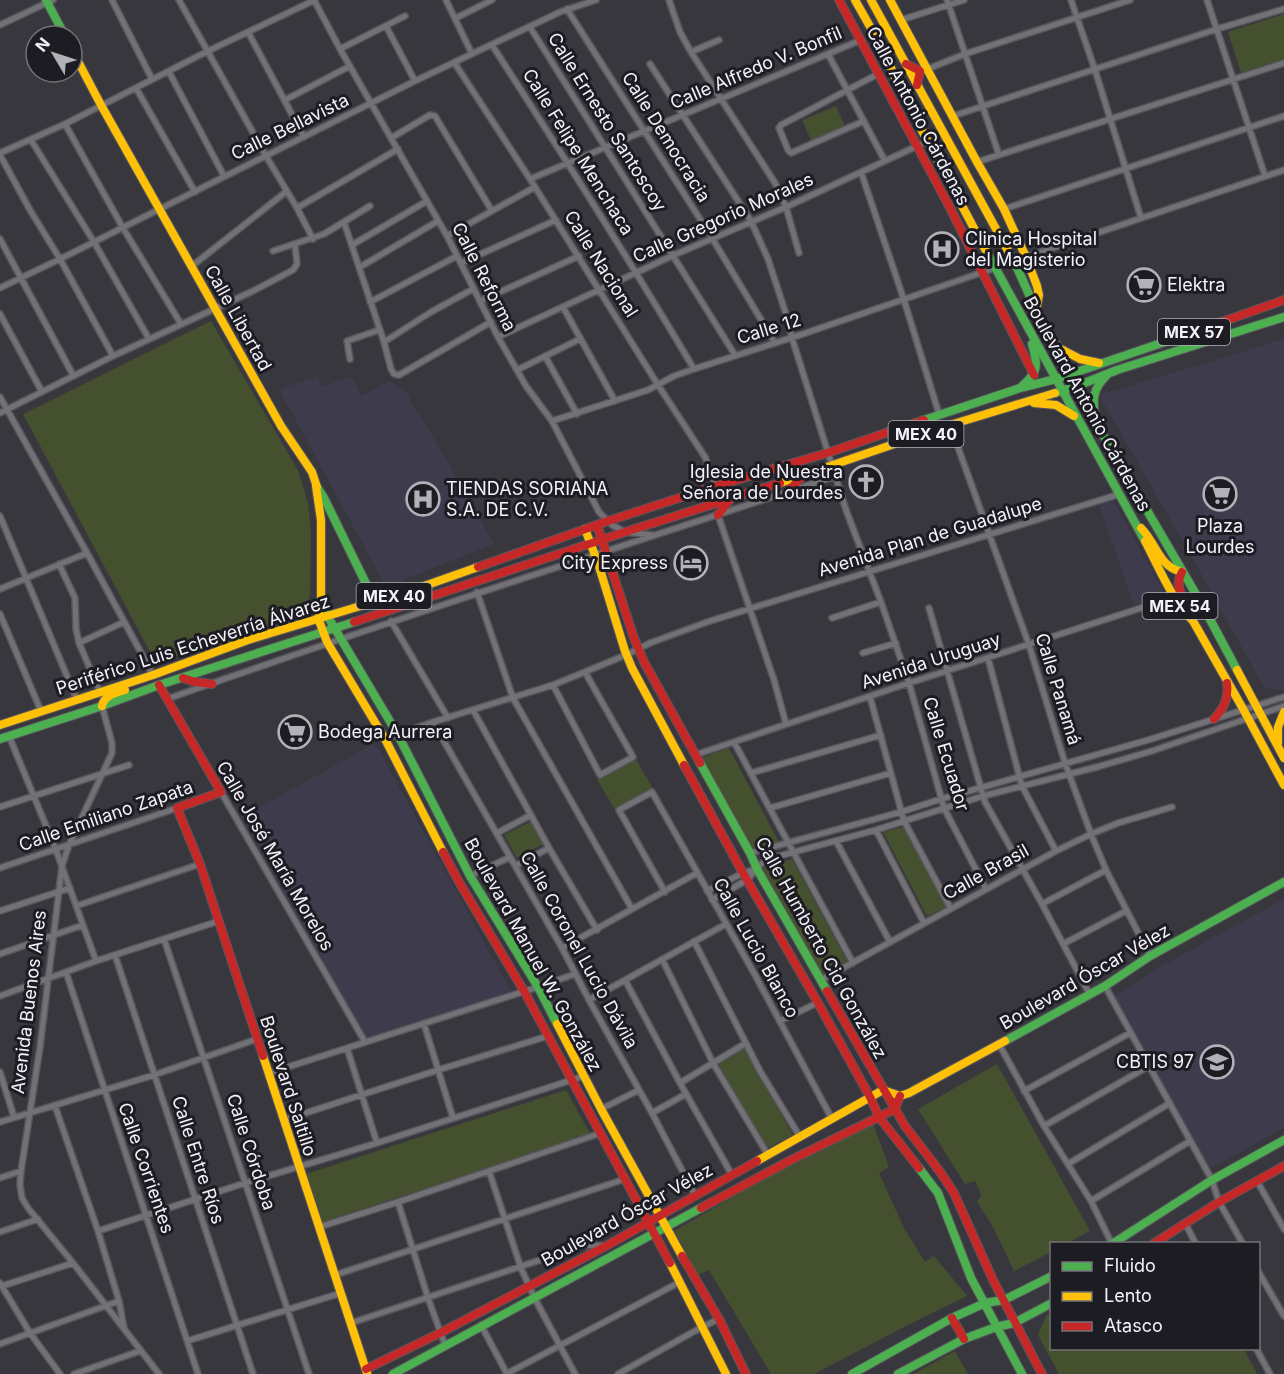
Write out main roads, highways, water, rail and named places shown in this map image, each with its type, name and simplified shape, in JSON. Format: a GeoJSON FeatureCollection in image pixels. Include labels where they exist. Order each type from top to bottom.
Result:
{"type":"FeatureCollection","features":[{"type":"Feature","properties":{"kind":"place","name":"Clinica Hospital del Magisterio"},"geometry":{"type":"Point","coordinates":[942,249]}},
{"type":"Feature","properties":{"kind":"place","name":"Elektra"},"geometry":{"type":"Point","coordinates":[1144,285]}},
{"type":"Feature","properties":{"kind":"place","name":"Iglesia de Nuestra Señora de Lourdes"},"geometry":{"type":"Point","coordinates":[866,482]}},
{"type":"Feature","properties":{"kind":"place","name":"Plaza Lourdes"},"geometry":{"type":"Point","coordinates":[1220,494]}},
{"type":"Feature","properties":{"kind":"place","name":"TIENDAS SORIANA S.A. DE C.V."},"geometry":{"type":"Point","coordinates":[423,499]}},
{"type":"Feature","properties":{"kind":"place","name":"City Express"},"geometry":{"type":"Point","coordinates":[691,563]}},
{"type":"Feature","properties":{"kind":"place","name":"Bodega Aurrera"},"geometry":{"type":"Point","coordinates":[295,732]}},
{"type":"Feature","properties":{"kind":"place","name":"CBTIS 97"},"geometry":{"type":"Point","coordinates":[1217,1062]}}]}
